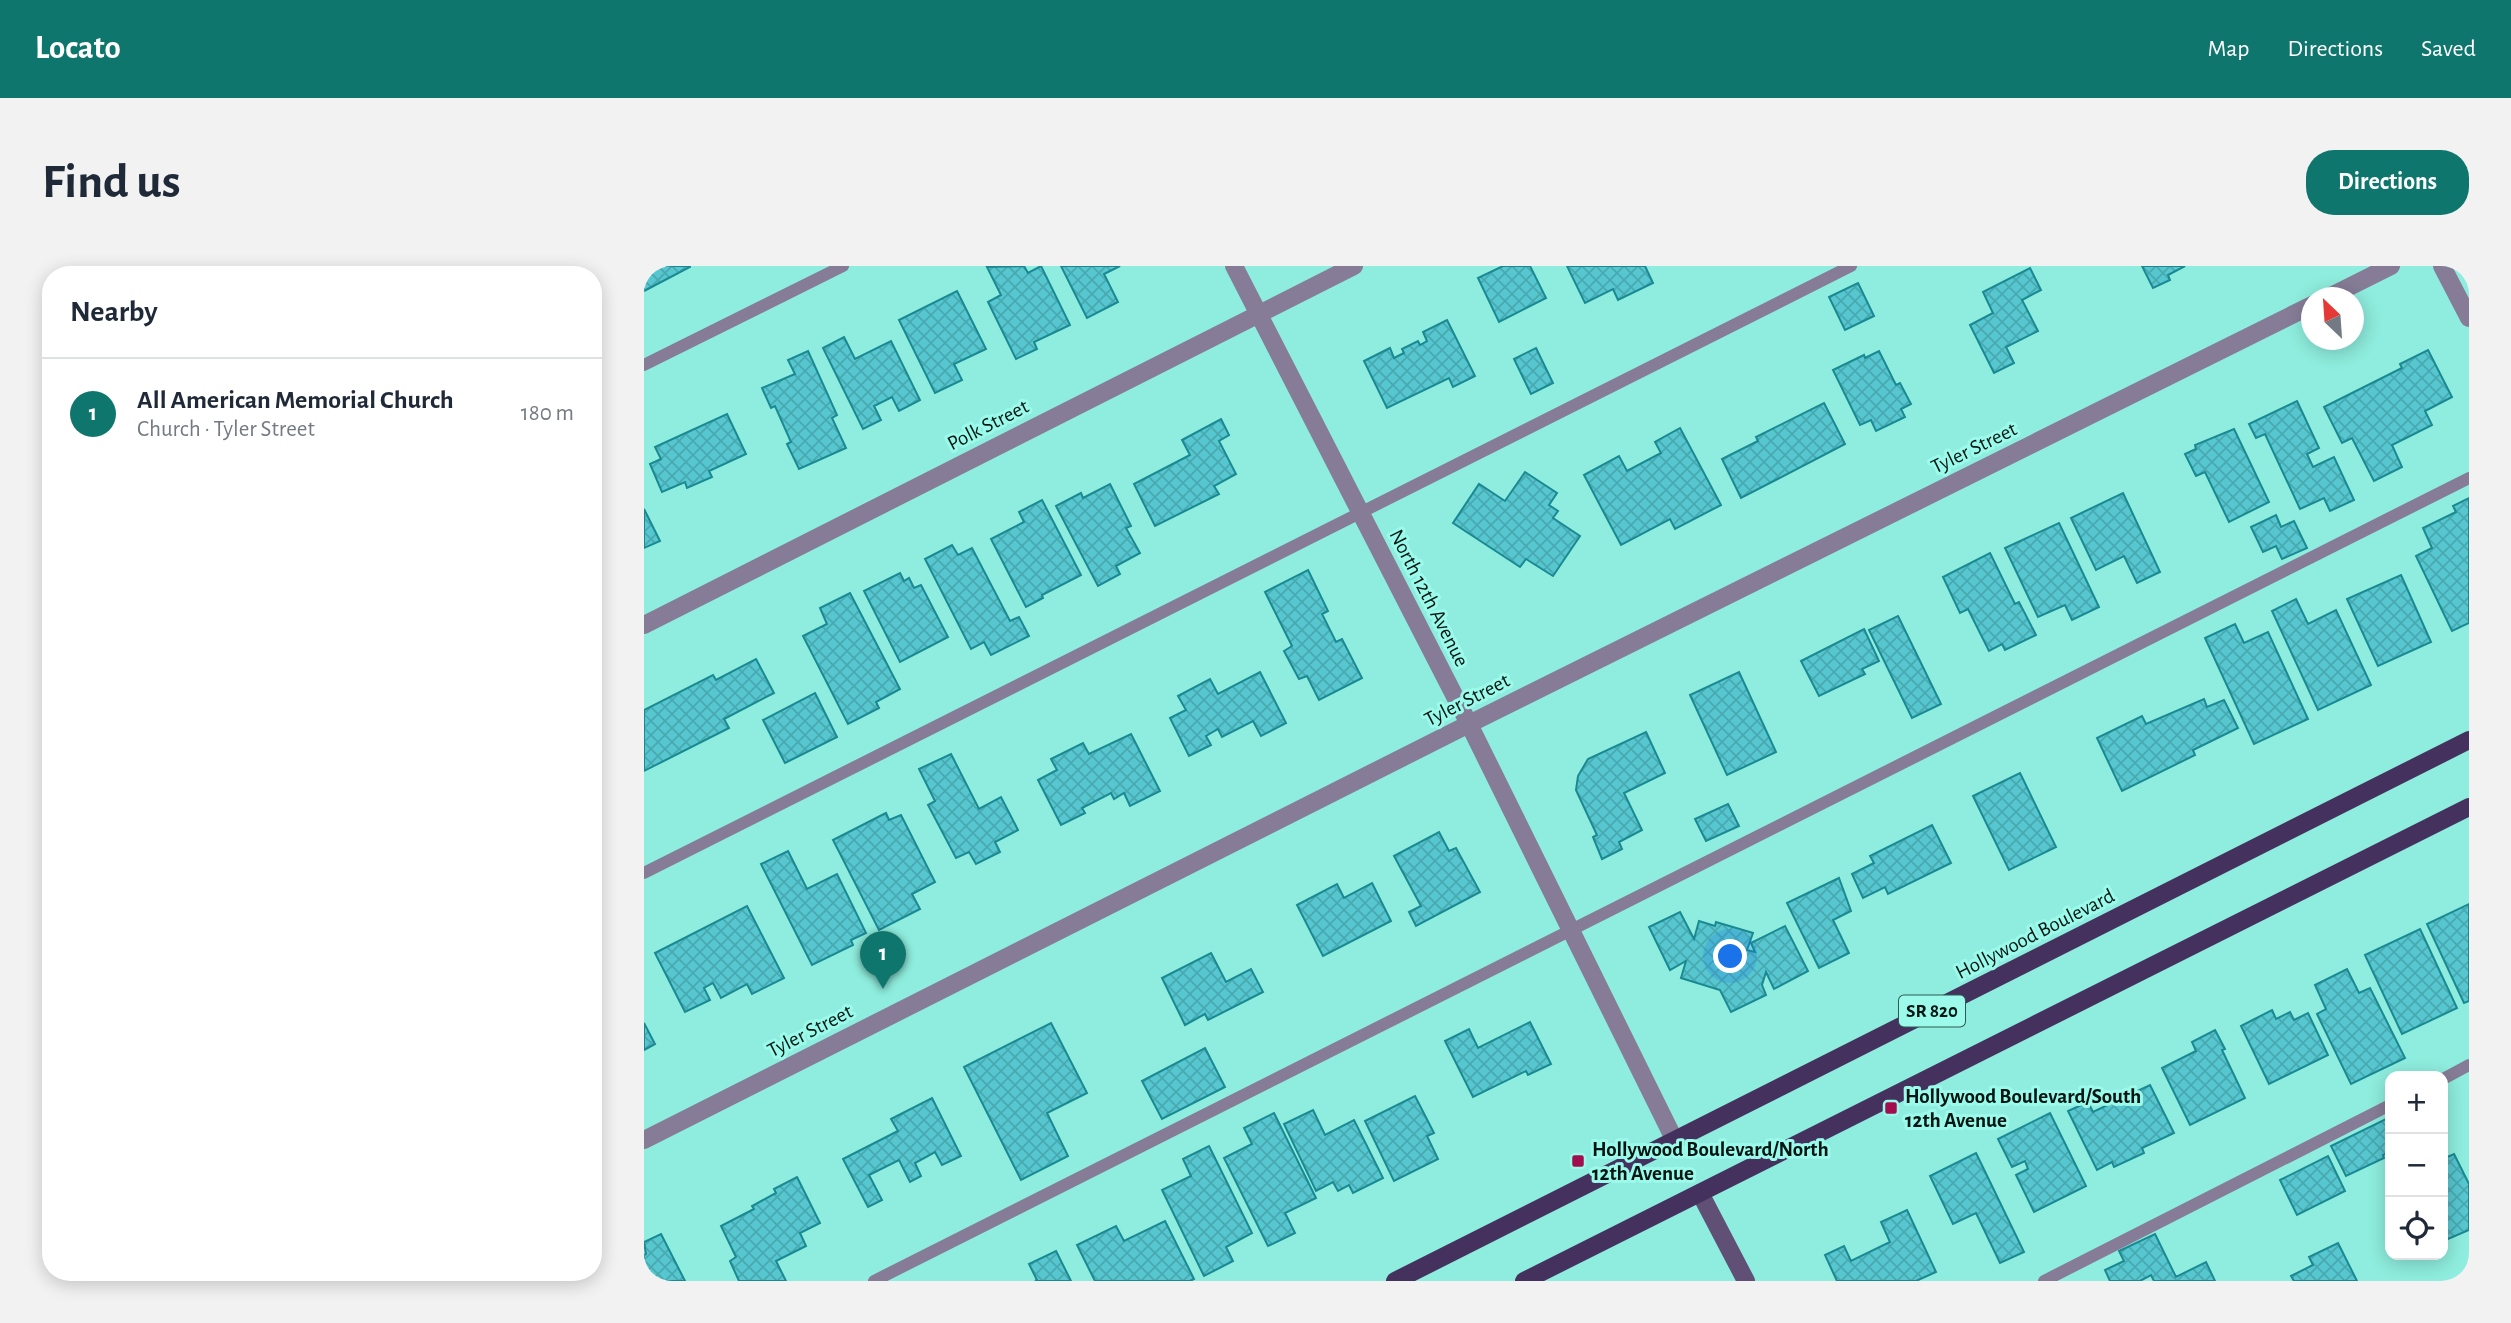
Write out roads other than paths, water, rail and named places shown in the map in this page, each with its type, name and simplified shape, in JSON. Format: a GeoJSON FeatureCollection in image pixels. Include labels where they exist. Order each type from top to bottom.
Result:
{"type":"FeatureCollection","features":[{"type":"Feature","properties":{"kind":"main road","name":"Hollywood Boulevard"},"geometry":{"type":"LineString","coordinates":[[1395,1281],[2469,740]]}},
{"type":"Feature","properties":{"kind":"main road","name":"SR 820"},"geometry":{"type":"LineString","coordinates":[[1524,1281],[2469,807]]}},
{"type":"Feature","properties":{"kind":"street","name":"North 12th Avenue"},"geometry":{"type":"LineString","coordinates":[[1234,266],[1469,724],[1675,1141]]}},
{"type":"Feature","properties":{"kind":"street","name":"Polk Street"},"geometry":{"type":"LineString","coordinates":[[644,625],[1354,266]]}},
{"type":"Feature","properties":{"kind":"street"},"geometry":{"type":"LineString","coordinates":[[2349,287],[2390,266]]}},
{"type":"Feature","properties":{"kind":"street"},"geometry":{"type":"LineString","coordinates":[[2442,266],[2469,318]]}},
{"type":"Feature","properties":{"kind":"street","name":"Tyler Street"},"geometry":{"type":"LineString","coordinates":[[644,1140],[1469,724],[2301,310]]}},
{"type":"Feature","properties":{"kind":"street"},"geometry":{"type":"LineString","coordinates":[[1700,1193],[1746,1281]]}},
{"type":"Feature","properties":{"kind":"lane"},"geometry":{"type":"LineString","coordinates":[[644,365],[843,266]]}},
{"type":"Feature","properties":{"kind":"lane"},"geometry":{"type":"LineString","coordinates":[[644,873],[1851,266]]}},
{"type":"Feature","properties":{"kind":"lane"},"geometry":{"type":"LineString","coordinates":[[874,1281],[2469,478]]}},
{"type":"Feature","properties":{"kind":"lane"},"geometry":{"type":"LineString","coordinates":[[2448,1076],[2469,1065]]}},
{"type":"Feature","properties":{"kind":"lane"},"geometry":{"type":"LineString","coordinates":[[2044,1281],[2385,1108]]}},
{"type":"Feature","properties":{"kind":"place","name":"All American Memorial Church"},"geometry":{"type":"Point","coordinates":[883,989]}},
{"type":"Feature","properties":{"kind":"place","name":"Hollywood Boulevard/South 12th Avenue"},"geometry":{"type":"Point","coordinates":[1891,1108]}},
{"type":"Feature","properties":{"kind":"place","name":"Hollywood Boulevard/North 12th Avenue"},"geometry":{"type":"Point","coordinates":[1578,1161]}}]}
